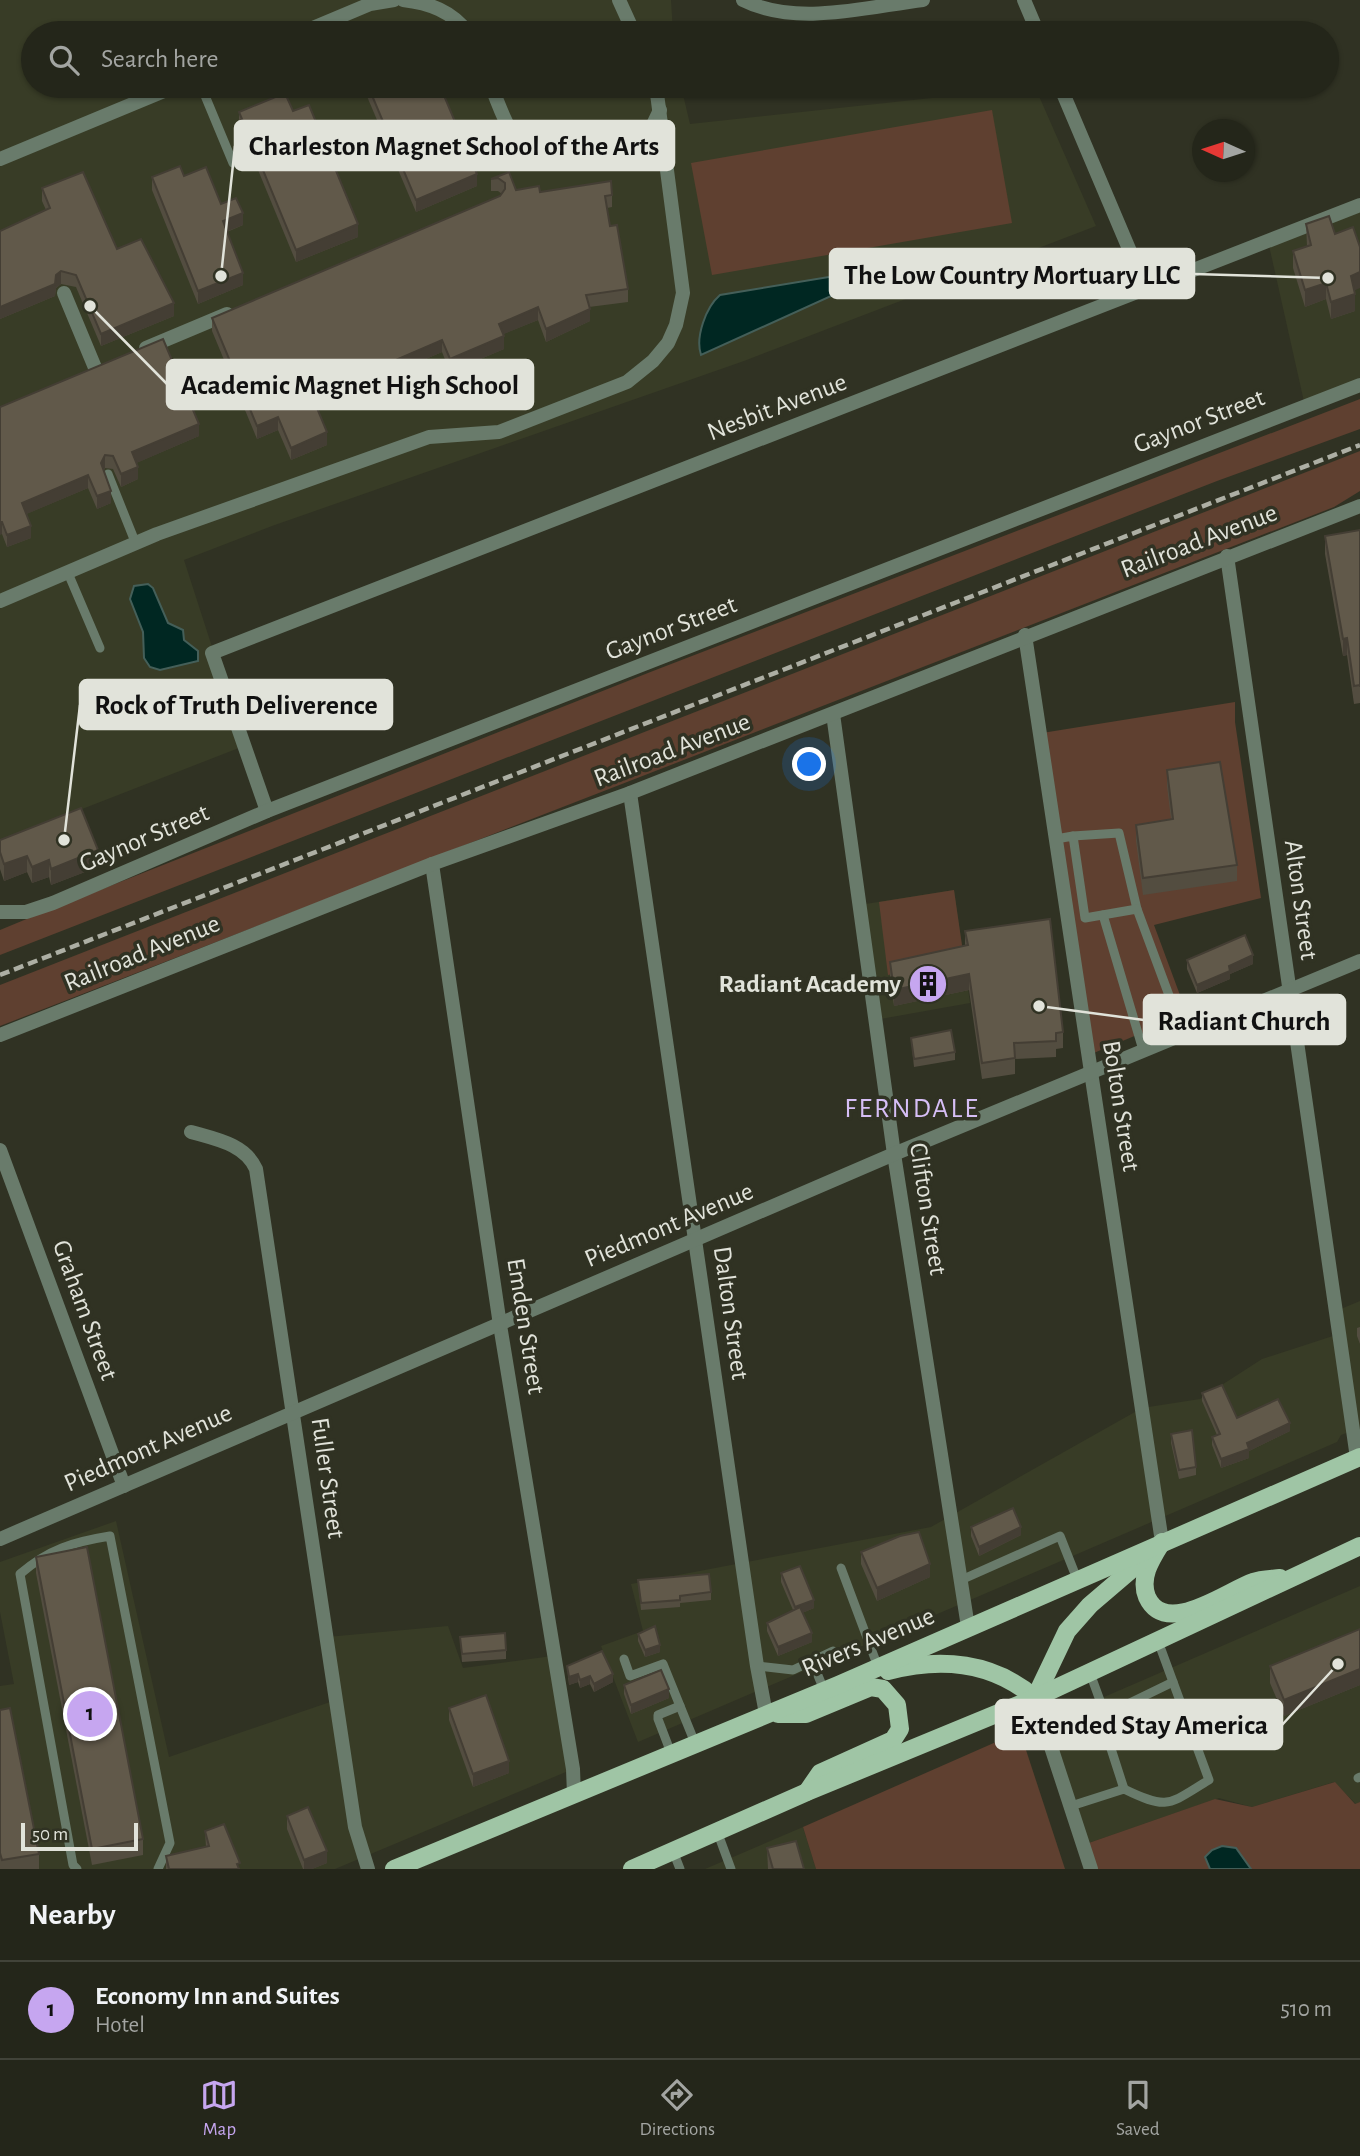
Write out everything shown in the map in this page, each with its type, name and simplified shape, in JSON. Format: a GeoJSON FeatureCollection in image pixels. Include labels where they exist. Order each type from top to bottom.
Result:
{"type":"FeatureCollection","features":[{"type":"Feature","properties":{"kind":"main road","name":"Rivers Avenue"},"geometry":{"type":"LineString","coordinates":[[394,1869],[878,1667],[1359,1458]]}},
{"type":"Feature","properties":{"kind":"main road"},"geometry":{"type":"LineString","coordinates":[[1162,1542],[1150,1560],[1145,1589],[1154,1607],[1163,1612],[1186,1612],[1255,1581],[1297,1576]]}},
{"type":"Feature","properties":{"kind":"main road"},"geometry":{"type":"LineString","coordinates":[[1035,1699],[1067,1631],[1090,1605],[1162,1542]]}},
{"type":"Feature","properties":{"kind":"main road"},"geometry":{"type":"LineString","coordinates":[[632,1869],[807,1792],[1035,1699],[1360,1546]]}},
{"type":"Feature","properties":{"kind":"main road"},"geometry":{"type":"LineString","coordinates":[[831,1687],[917,1664],[943,1663],[969,1665],[1011,1679],[1035,1699]]}},
{"type":"Feature","properties":{"kind":"main road"},"geometry":{"type":"LineString","coordinates":[[766,1714],[806,1714],[871,1687],[883,1689],[897,1705],[900,1729],[893,1740],[820,1773],[807,1792]]}},
{"type":"Feature","properties":{"kind":"street"},"geometry":{"type":"LineString","coordinates":[[330,21],[370,4],[394,0]]}},
{"type":"Feature","properties":{"kind":"street"},"geometry":{"type":"LineString","coordinates":[[403,0],[439,8],[458,21]]}},
{"type":"Feature","properties":{"kind":"street"},"geometry":{"type":"LineString","coordinates":[[619,0],[629,21]]}},
{"type":"Feature","properties":{"kind":"street"},"geometry":{"type":"LineString","coordinates":[[743,0],[760,9],[805,14],[923,0]]}},
{"type":"Feature","properties":{"kind":"street"},"geometry":{"type":"LineString","coordinates":[[1024,0],[1033,21]]}},
{"type":"Feature","properties":{"kind":"street"},"geometry":{"type":"LineString","coordinates":[[0,159],[147,98]]}},
{"type":"Feature","properties":{"kind":"street"},"geometry":{"type":"LineString","coordinates":[[497,98],[519,143],[527,151],[538,155],[633,146],[648,135],[661,109]]}},
{"type":"Feature","properties":{"kind":"street"},"geometry":{"type":"LineString","coordinates":[[0,601],[136,544],[429,437],[499,432],[627,382],[653,361],[668,343],[677,325],[683,293],[659,98]]}},
{"type":"Feature","properties":{"kind":"street"},"geometry":{"type":"LineString","coordinates":[[1065,98],[1146,289]]}},
{"type":"Feature","properties":{"kind":"street","name":"Nesbit Avenue"},"geometry":{"type":"LineString","coordinates":[[267,811],[212,653],[1360,205]]}},
{"type":"Feature","properties":{"kind":"street"},"geometry":{"type":"LineString","coordinates":[[64,293],[96,370]]}},
{"type":"Feature","properties":{"kind":"street"},"geometry":{"type":"LineString","coordinates":[[133,354],[246,306]]}},
{"type":"Feature","properties":{"kind":"street","name":"Gaynor Street"},"geometry":{"type":"LineString","coordinates":[[0,912],[26,912],[53,903],[267,811],[1360,385]]}},
{"type":"Feature","properties":{"kind":"street","name":"Railroad Avenue"},"geometry":{"type":"LineString","coordinates":[[0,1035],[432,864],[630,793],[833,714],[1227,556],[1359,511]]}},
{"type":"Feature","properties":{"kind":"street","name":"Alton Street"},"geometry":{"type":"LineString","coordinates":[[1227,556],[1288,989],[1359,1458]]}},
{"type":"Feature","properties":{"kind":"street","name":"Bolton Street"},"geometry":{"type":"LineString","coordinates":[[1025,635],[1162,1542]]}},
{"type":"Feature","properties":{"kind":"street","name":"Clifton Street"},"geometry":{"type":"LineString","coordinates":[[833,714],[894,1154],[968,1627]]}},
{"type":"Feature","properties":{"kind":"street","name":"Dalton Street"},"geometry":{"type":"LineString","coordinates":[[630,793],[766,1714]]}},
{"type":"Feature","properties":{"kind":"street","name":"Emden Street"},"geometry":{"type":"LineString","coordinates":[[432,864],[500,1325],[573,1769],[574,1794]]}},
{"type":"Feature","properties":{"kind":"street","name":"Piedmont Avenue"},"geometry":{"type":"LineString","coordinates":[[0,1539],[294,1410],[500,1325],[894,1154],[1360,961]]}},
{"type":"Feature","properties":{"kind":"street","name":"Fuller Street"},"geometry":{"type":"LineString","coordinates":[[191,1132],[226,1142],[251,1159],[256,1169],[355,1827],[368,1869]]}},
{"type":"Feature","properties":{"kind":"street","name":"Graham Street"},"geometry":{"type":"LineString","coordinates":[[0,1150],[124,1486]]}},
{"type":"Feature","properties":{"kind":"street"},"geometry":{"type":"LineString","coordinates":[[1035,1699],[1091,1869]]}},
{"type":"Feature","properties":{"kind":"lane"},"geometry":{"type":"LineString","coordinates":[[206,98],[233,163]]}},
{"type":"Feature","properties":{"kind":"lane"},"geometry":{"type":"LineString","coordinates":[[108,474],[136,544]]}},
{"type":"Feature","properties":{"kind":"lane"},"geometry":{"type":"LineString","coordinates":[[68,573],[100,648]]}},
{"type":"Feature","properties":{"kind":"lane"},"geometry":{"type":"LineString","coordinates":[[1056,839],[1119,833],[1137,909],[1183,1033]]}},
{"type":"Feature","properties":{"kind":"lane"},"geometry":{"type":"LineString","coordinates":[[1073,836],[1085,918],[1137,909]]}},
{"type":"Feature","properties":{"kind":"lane"},"geometry":{"type":"LineString","coordinates":[[1103,915],[1143,1050]]}},
{"type":"Feature","properties":{"kind":"lane"},"geometry":{"type":"LineString","coordinates":[[77,1869],[73,1865],[20,1574],[42,1555],[79,1541],[110,1536],[170,1843],[158,1869]]}},
{"type":"Feature","properties":{"kind":"lane"},"geometry":{"type":"LineString","coordinates":[[961,1580],[1060,1536],[1077,1579]]}},
{"type":"Feature","properties":{"kind":"lane"},"geometry":{"type":"LineString","coordinates":[[841,1568],[878,1667]]}},
{"type":"Feature","properties":{"kind":"lane"},"geometry":{"type":"LineString","coordinates":[[1071,1806],[1124,1789],[1152,1803],[1169,1804],[1209,1780],[1158,1641]]}},
{"type":"Feature","properties":{"kind":"lane"},"geometry":{"type":"LineString","coordinates":[[757,1666],[793,1670],[833,1651]]}},
{"type":"Feature","properties":{"kind":"lane"},"geometry":{"type":"LineString","coordinates":[[624,1659],[630,1676],[663,1664],[695,1743]]}},
{"type":"Feature","properties":{"kind":"lane"},"geometry":{"type":"LineString","coordinates":[[811,1661],[831,1687]]}},
{"type":"Feature","properties":{"kind":"lane"},"geometry":{"type":"LineString","coordinates":[[1090,1673],[1124,1789]]}},
{"type":"Feature","properties":{"kind":"lane"},"geometry":{"type":"LineString","coordinates":[[1103,1716],[1174,1682]]}},
{"type":"Feature","properties":{"kind":"lane"},"geometry":{"type":"LineString","coordinates":[[671,1754],[658,1715],[680,1706]]}},
{"type":"Feature","properties":{"kind":"lane"},"geometry":{"type":"LineString","coordinates":[[1052,1748],[1105,1730]]}},
{"type":"Feature","properties":{"kind":"lane"},"geometry":{"type":"LineString","coordinates":[[718,1831],[730,1869]]}},
{"type":"Feature","properties":{"kind":"lane"},"geometry":{"type":"LineString","coordinates":[[673,1851],[680,1869]]}},
{"type":"Feature","properties":{"kind":"shaded area"},"geometry":{"type":"Polygon","coordinates":[[[0,0],[671,0],[672,21],[21,21],[21,98],[684,98],[690,124],[932,98],[1040,98],[1096,226],[744,361],[272,526],[184,560],[244,746],[0,841],[0,0]]]}},
{"type":"Feature","properties":{"kind":"shaded area"},"geometry":{"type":"Polygon","coordinates":[[[992,110],[1012,223],[712,275],[691,163],[992,110]]]}},
{"type":"Feature","properties":{"kind":"shaded area"},"geometry":{"type":"Polygon","coordinates":[[[1360,205],[1360,385],[1305,406],[1268,241],[1360,205]]]}},
{"type":"Feature","properties":{"kind":"shaded area"},"geometry":{"type":"Polygon","coordinates":[[[1360,399],[1360,429],[1217,481],[0,955],[0,930],[29,918],[653,671],[1360,399]]]}},
{"type":"Feature","properties":{"kind":"shaded area"},"geometry":{"type":"Polygon","coordinates":[[[1360,451],[1360,491],[1334,507],[0,1026],[0,985],[1360,451]]]}},
{"type":"Feature","properties":{"kind":"shaded area"},"geometry":{"type":"Polygon","coordinates":[[[1235,702],[1235,722],[1261,898],[1154,925],[1187,1014],[1089,1055],[1042,733],[1235,702]]]}},
{"type":"Feature","properties":{"kind":"shaded area"},"geometry":{"type":"Polygon","coordinates":[[[954,890],[970,1003],[875,1020],[859,905],[954,890]]]}},
{"type":"Feature","properties":{"kind":"shaded area"},"geometry":{"type":"Polygon","coordinates":[[[954,890],[964,959],[888,975],[879,902],[954,890]]]}},
{"type":"Feature","properties":{"kind":"shaded area"},"geometry":{"type":"Polygon","coordinates":[[[1360,1301],[1360,1428],[1341,1435],[1337,1442],[638,1742],[601,1646],[643,1631],[631,1584],[931,1527],[1142,1408],[1200,1399],[1262,1359],[1339,1334],[1336,1311],[1360,1301]]]}},
{"type":"Feature","properties":{"kind":"shaded area"},"geometry":{"type":"Polygon","coordinates":[[[116,1521],[169,1757],[336,1700],[327,1637],[448,1626],[463,1668],[552,1656],[573,1769],[335,1869],[0,1869],[0,1686],[14,1684],[0,1612],[0,1562],[116,1521]]]}},
{"type":"Feature","properties":{"kind":"shaded area"},"geometry":{"type":"Polygon","coordinates":[[[1360,1586],[1360,1802],[1356,1804],[1334,1782],[1252,1807],[1219,1798],[1083,1845],[1044,1723],[1360,1586]]]}},
{"type":"Feature","properties":{"kind":"shaded area"},"geometry":{"type":"Polygon","coordinates":[[[1008,1741],[1021,1745],[1026,1750],[1065,1869],[816,1869],[803,1827],[996,1742],[1008,1741]]]}},
{"type":"Feature","properties":{"kind":"shaded area"},"geometry":{"type":"Polygon","coordinates":[[[1335,1782],[1355,1804],[1360,1802],[1360,1869],[1251,1869],[1236,1848],[1205,1857],[1210,1869],[1091,1869],[1083,1845],[1215,1799],[1252,1807],[1335,1782]]]}},
{"type":"Feature","properties":{"kind":"shaded area"},"geometry":{"type":"Polygon","coordinates":[[[803,1827],[816,1869],[705,1869],[803,1827]]]}},
{"type":"Feature","properties":{"kind":"water"},"geometry":{"type":"Polygon","coordinates":[[[853,273],[860,275],[862,282],[701,355],[699,340],[703,323],[710,307],[720,295],[853,273]]]}},
{"type":"Feature","properties":{"kind":"water"},"geometry":{"type":"Polygon","coordinates":[[[148,584],[153,588],[168,623],[183,630],[184,640],[198,651],[198,661],[160,670],[150,667],[144,658],[143,632],[130,599],[134,586],[148,584]]]}},
{"type":"Feature","properties":{"kind":"water"},"geometry":{"type":"Polygon","coordinates":[[[1222,1846],[1236,1848],[1251,1869],[1210,1869],[1205,1857],[1222,1846]]]}},
{"type":"Feature","properties":{"kind":"building"},"geometry":{"type":"Polygon","coordinates":[[[273,98],[287,98],[293,111],[309,105],[358,224],[296,250],[239,112],[273,98]]]}},
{"type":"Feature","properties":{"kind":"building"},"geometry":{"type":"Polygon","coordinates":[[[373,98],[445,98],[477,174],[416,200],[373,98]]]}},
{"type":"Feature","properties":{"kind":"building"},"geometry":{"type":"Polygon","coordinates":[[[180,166],[184,176],[206,167],[221,204],[236,198],[243,213],[223,221],[243,273],[198,291],[152,177],[180,166]]]}},
{"type":"Feature","properties":{"kind":"building"},"geometry":{"type":"Polygon","coordinates":[[[83,172],[117,249],[141,239],[174,303],[101,334],[76,275],[61,271],[56,275],[55,284],[0,307],[0,231],[50,208],[42,188],[83,172]]]}},
{"type":"Feature","properties":{"kind":"building"},"geometry":{"type":"Polygon","coordinates":[[[509,172],[516,190],[539,186],[540,192],[611,181],[612,195],[605,196],[610,226],[617,225],[628,289],[586,295],[590,309],[546,329],[538,307],[499,324],[504,336],[450,359],[442,340],[312,396],[327,432],[291,448],[278,417],[257,426],[212,318],[500,196],[505,189],[505,183],[498,178],[491,179],[509,172]]]}},
{"type":"Feature","properties":{"kind":"building"},"geometry":{"type":"Polygon","coordinates":[[[1329,216],[1335,234],[1353,227],[1360,247],[1360,272],[1351,276],[1355,294],[1331,302],[1326,283],[1305,290],[1293,251],[1311,245],[1306,224],[1329,216]]]}},
{"type":"Feature","properties":{"kind":"building"},"geometry":{"type":"Polygon","coordinates":[[[163,339],[199,424],[132,452],[138,467],[121,474],[113,456],[105,455],[101,463],[111,491],[97,496],[88,475],[22,503],[31,526],[7,535],[0,522],[0,407],[163,339]]]}},
{"type":"Feature","properties":{"kind":"building"},"geometry":{"type":"Polygon","coordinates":[[[1360,530],[1360,685],[1354,686],[1347,638],[1343,639],[1325,536],[1360,530]]]}},
{"type":"Feature","properties":{"kind":"building"},"geometry":{"type":"Polygon","coordinates":[[[1220,762],[1237,865],[1143,878],[1136,825],[1173,819],[1167,770],[1220,762]]]}},
{"type":"Feature","properties":{"kind":"building"},"geometry":{"type":"Polygon","coordinates":[[[81,808],[98,850],[51,869],[49,860],[32,867],[27,856],[4,864],[0,840],[81,808]]]}},
{"type":"Feature","properties":{"kind":"building"},"geometry":{"type":"Polygon","coordinates":[[[1050,919],[1063,1032],[1056,1033],[1056,1041],[1014,1043],[1015,1058],[982,1063],[969,974],[894,990],[890,962],[968,945],[965,931],[1050,919]]]}},
{"type":"Feature","properties":{"kind":"building"},"geometry":{"type":"Polygon","coordinates":[[[1245,935],[1253,955],[1229,966],[1230,971],[1197,985],[1187,960],[1245,935]]]}},
{"type":"Feature","properties":{"kind":"building"},"geometry":{"type":"Polygon","coordinates":[[[951,1030],[955,1052],[914,1059],[911,1038],[951,1030]]]}},
{"type":"Feature","properties":{"kind":"building"},"geometry":{"type":"Polygon","coordinates":[[[1222,1385],[1237,1418],[1278,1399],[1290,1423],[1247,1443],[1249,1449],[1221,1459],[1212,1437],[1220,1434],[1202,1393],[1222,1385]]]}},
{"type":"Feature","properties":{"kind":"building"},"geometry":{"type":"Polygon","coordinates":[[[1192,1430],[1196,1467],[1179,1470],[1171,1434],[1192,1430]]]}},
{"type":"Feature","properties":{"kind":"building"},"geometry":{"type":"Polygon","coordinates":[[[1013,1508],[1021,1527],[979,1547],[971,1527],[1013,1508]]]}},
{"type":"Feature","properties":{"kind":"building"},"geometry":{"type":"Polygon","coordinates":[[[919,1532],[930,1564],[877,1588],[861,1552],[900,1536],[919,1532]]]}},
{"type":"Feature","properties":{"kind":"building"},"geometry":{"type":"Polygon","coordinates":[[[87,1547],[143,1839],[92,1849],[36,1557],[87,1547]]]}},
{"type":"Feature","properties":{"kind":"building"},"geometry":{"type":"Polygon","coordinates":[[[800,1566],[814,1600],[795,1607],[781,1573],[800,1566]]]}},
{"type":"Feature","properties":{"kind":"building"},"geometry":{"type":"Polygon","coordinates":[[[709,1574],[711,1592],[680,1596],[680,1600],[641,1603],[638,1580],[709,1574]]]}},
{"type":"Feature","properties":{"kind":"building"},"geometry":{"type":"Polygon","coordinates":[[[800,1607],[812,1633],[778,1647],[767,1623],[800,1607]]]}},
{"type":"Feature","properties":{"kind":"building"},"geometry":{"type":"Polygon","coordinates":[[[655,1626],[660,1645],[645,1650],[638,1634],[655,1626]]]}},
{"type":"Feature","properties":{"kind":"building"},"geometry":{"type":"Polygon","coordinates":[[[1360,1629],[1360,1669],[1284,1700],[1270,1666],[1360,1629]]]}},
{"type":"Feature","properties":{"kind":"building"},"geometry":{"type":"Polygon","coordinates":[[[505,1633],[506,1650],[462,1654],[460,1637],[505,1633]]]}},
{"type":"Feature","properties":{"kind":"building"},"geometry":{"type":"Polygon","coordinates":[[[602,1651],[613,1674],[594,1684],[590,1676],[580,1680],[578,1674],[569,1677],[567,1666],[602,1651]]]}},
{"type":"Feature","properties":{"kind":"building"},"geometry":{"type":"Polygon","coordinates":[[[661,1670],[669,1689],[631,1705],[624,1685],[661,1670]]]}},
{"type":"Feature","properties":{"kind":"building"},"geometry":{"type":"Polygon","coordinates":[[[486,1695],[509,1761],[473,1774],[449,1708],[486,1695]]]}},
{"type":"Feature","properties":{"kind":"building"},"geometry":{"type":"Polygon","coordinates":[[[10,1708],[39,1854],[2,1860],[0,1710],[10,1708]]]}},
{"type":"Feature","properties":{"kind":"building"},"geometry":{"type":"Polygon","coordinates":[[[308,1807],[327,1851],[304,1860],[287,1816],[308,1807]]]}},
{"type":"Feature","properties":{"kind":"building"},"geometry":{"type":"Polygon","coordinates":[[[224,1824],[240,1863],[237,1864],[239,1869],[169,1869],[166,1856],[209,1846],[205,1831],[224,1824]]]}},
{"type":"Feature","properties":{"kind":"building"},"geometry":{"type":"Polygon","coordinates":[[[796,1841],[804,1869],[773,1869],[767,1848],[796,1841]]]}},
{"type":"Feature","properties":{"kind":"railway"},"geometry":{"type":"LineString","coordinates":[[0,975],[1360,445]]}},
{"type":"Feature","properties":{"kind":"place","name":"Charleston Magnet School of the Arts"},"geometry":{"type":"Point","coordinates":[221,276]}},
{"type":"Feature","properties":{"kind":"place","name":"The Low Country Mortuary LLC"},"geometry":{"type":"Point","coordinates":[1328,278]}},
{"type":"Feature","properties":{"kind":"place","name":"Academic Magnet High School"},"geometry":{"type":"Point","coordinates":[90,306]}},
{"type":"Feature","properties":{"kind":"place","name":"Rock of Truth Deliverence"},"geometry":{"type":"Point","coordinates":[64,840]}},
{"type":"Feature","properties":{"kind":"place","name":"Radiant Academy"},"geometry":{"type":"Point","coordinates":[928,984]}},
{"type":"Feature","properties":{"kind":"place","name":"Radiant Church"},"geometry":{"type":"Point","coordinates":[1039,1006]}},
{"type":"Feature","properties":{"kind":"place","name":"Extended Stay America"},"geometry":{"type":"Point","coordinates":[1338,1664]}},
{"type":"Feature","properties":{"kind":"place","name":"Economy Inn and Suites"},"geometry":{"type":"Point","coordinates":[90,1714]}},
{"type":"Feature","properties":{"kind":"district","name":"FERNDALE"},"geometry":{"type":"Point","coordinates":[912,1109]}}]}
